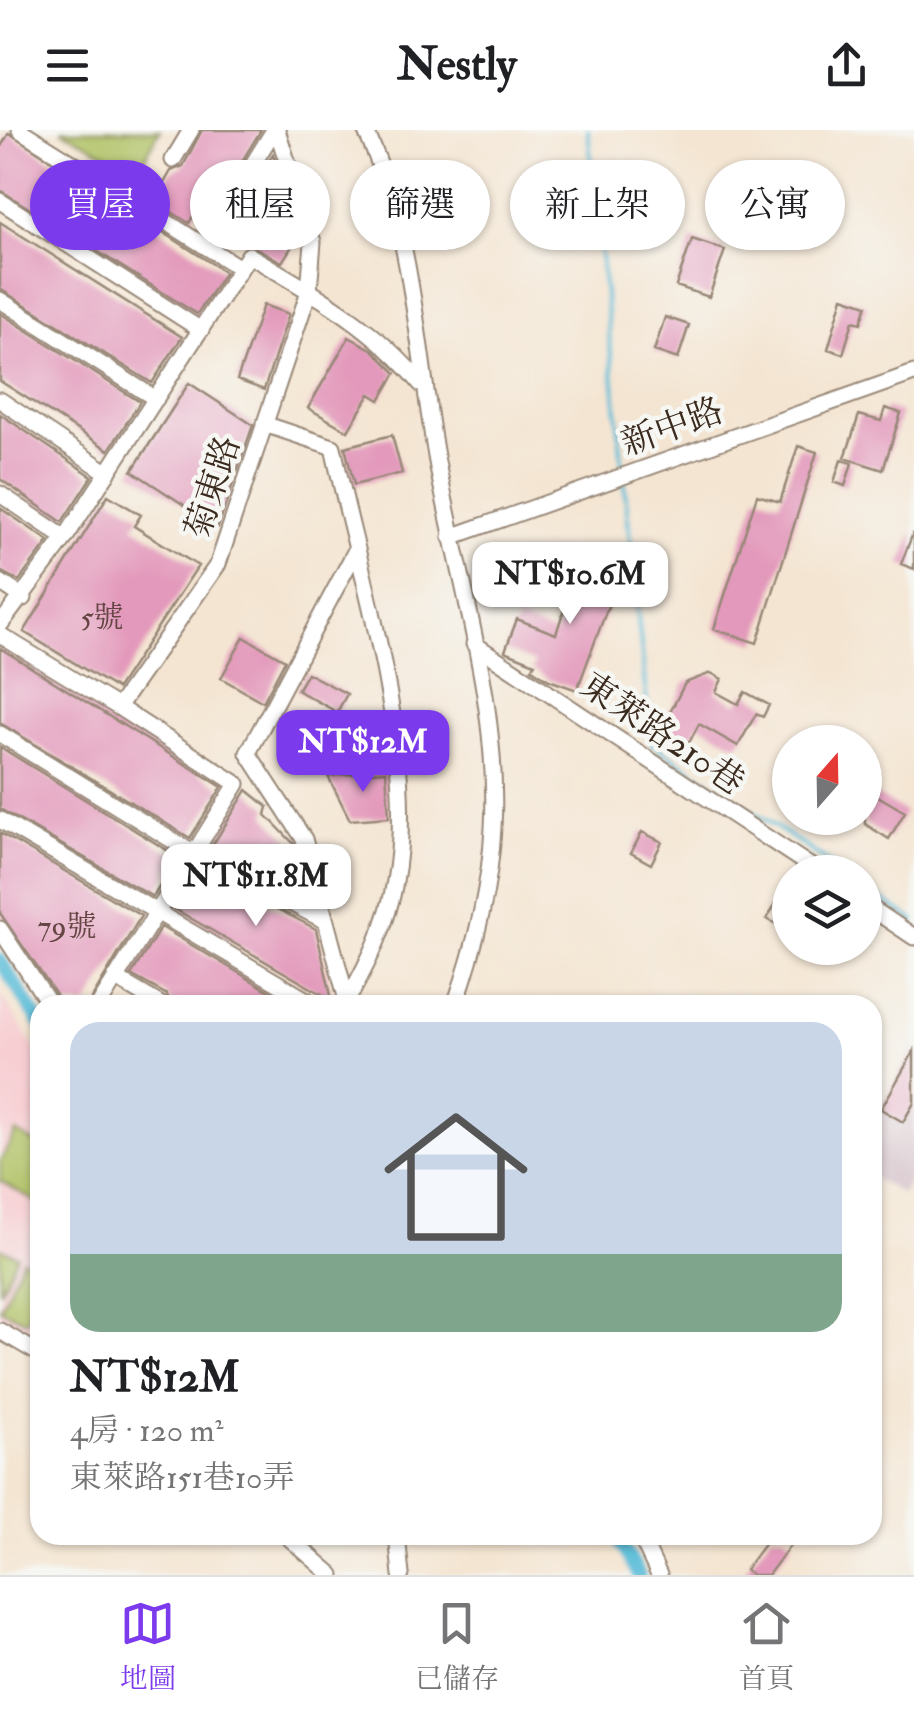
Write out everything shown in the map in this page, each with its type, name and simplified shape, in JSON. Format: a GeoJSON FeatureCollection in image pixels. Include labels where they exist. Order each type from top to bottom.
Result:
{"type":"FeatureCollection","features":[{"type":"Feature","properties":{"kind":"street"},"geometry":{"type":"LineString","coordinates":[[20,130],[245,262],[309,290],[346,312],[394,351],[424,387]]}},
{"type":"Feature","properties":{"kind":"street"},"geometry":{"type":"LineString","coordinates":[[173,160],[191,130]]}},
{"type":"Feature","properties":{"kind":"street"},"geometry":{"type":"LineString","coordinates":[[256,160],[275,130]]}},
{"type":"Feature","properties":{"kind":"street","name":"菊東路"},"geometry":{"type":"LineString","coordinates":[[118,707],[218,564],[309,290],[312,242],[275,130]]}},
{"type":"Feature","properties":{"kind":"street"},"geometry":{"type":"LineString","coordinates":[[365,130],[386,174],[488,724],[494,826],[485,899],[458,995]]}},
{"type":"Feature","properties":{"kind":"street"},"geometry":{"type":"LineString","coordinates":[[0,201],[201,330]]}},
{"type":"Feature","properties":{"kind":"street"},"geometry":{"type":"LineString","coordinates":[[0,626],[65,538],[245,262]]}},
{"type":"Feature","properties":{"kind":"street"},"geometry":{"type":"LineString","coordinates":[[0,300],[156,399]]}},
{"type":"Feature","properties":{"kind":"street","name":"新中路"},"geometry":{"type":"LineString","coordinates":[[451,537],[914,372]]}},
{"type":"Feature","properties":{"kind":"street"},"geometry":{"type":"LineString","coordinates":[[0,400],[108,474]]}},
{"type":"Feature","properties":{"kind":"street"},"geometry":{"type":"LineString","coordinates":[[264,424],[333,447],[389,698],[400,838],[395,884],[373,954],[352,995]]}},
{"type":"Feature","properties":{"kind":"street"},"geometry":{"type":"LineString","coordinates":[[0,494],[65,538]]}},
{"type":"Feature","properties":{"kind":"street"},"geometry":{"type":"LineString","coordinates":[[346,995],[322,919],[304,839],[248,753],[355,552]]}},
{"type":"Feature","properties":{"kind":"street"},"geometry":{"type":"LineString","coordinates":[[0,582],[24,598]]}},
{"type":"Feature","properties":{"kind":"street"},"geometry":{"type":"LineString","coordinates":[[0,635],[237,784],[105,995]]}},
{"type":"Feature","properties":{"kind":"street","name":"東萊路210巷"},"geometry":{"type":"LineString","coordinates":[[474,644],[793,855]]}},
{"type":"Feature","properties":{"kind":"street"},"geometry":{"type":"LineString","coordinates":[[0,734],[193,853],[322,919]]}},
{"type":"Feature","properties":{"kind":"street"},"geometry":{"type":"LineString","coordinates":[[0,820],[298,995]]}},
{"type":"Feature","properties":{"kind":"street"},"geometry":{"type":"LineString","coordinates":[[882,915],[914,937]]}},
{"type":"Feature","properties":{"kind":"street"},"geometry":{"type":"LineString","coordinates":[[0,928],[44,995]]}},
{"type":"Feature","properties":{"kind":"street"},"geometry":{"type":"LineString","coordinates":[[116,978],[144,995]]}},
{"type":"Feature","properties":{"kind":"street"},"geometry":{"type":"LineString","coordinates":[[0,1331],[30,1348]]}},
{"type":"Feature","properties":{"kind":"street"},"geometry":{"type":"LineString","coordinates":[[298,1545],[332,1575]]}},
{"type":"Feature","properties":{"kind":"street"},"geometry":{"type":"LineString","coordinates":[[398,1545],[401,1575]]}},
{"type":"Feature","properties":{"kind":"street"},"geometry":{"type":"LineString","coordinates":[[645,1545],[659,1575]]}},
{"type":"Feature","properties":{"kind":"shaded area"},"geometry":{"type":"Polygon","coordinates":[[[0,992],[30,1041],[30,1333],[0,1316],[0,992]]]}},
{"type":"Feature","properties":{"kind":"shaded area"},"geometry":{"type":"Polygon","coordinates":[[[914,1048],[914,1172],[902,1194],[882,1183],[882,1104],[914,1048]]]}},
{"type":"Feature","properties":{"kind":"green space"},"geometry":{"type":"Polygon","coordinates":[[[61,130],[160,130],[144,160],[117,160],[61,130]]]}},
{"type":"Feature","properties":{"kind":"green space"},"geometry":{"type":"Polygon","coordinates":[[[16,1132],[30,1140],[30,1198],[0,1181],[0,1161],[16,1132]]]}},
{"type":"Feature","properties":{"kind":"green space"},"geometry":{"type":"Polygon","coordinates":[[[0,1248],[17,1255],[0,1292],[0,1248]]]}},
{"type":"Feature","properties":{"kind":"green space"},"geometry":{"type":"Polygon","coordinates":[[[22,1259],[30,1263],[30,1312],[26,1321],[0,1309],[22,1259]]]}},
{"type":"Feature","properties":{"kind":"building"},"geometry":{"type":"Polygon","coordinates":[[[202,130],[261,130],[243,160],[190,160],[189,223],[170,211],[170,173],[183,166],[202,130]]]}},
{"type":"Feature","properties":{"kind":"building"},"geometry":{"type":"Polygon","coordinates":[[[9,133],[51,160],[30,160],[30,209],[0,190],[0,148],[9,133]]]}},
{"type":"Feature","properties":{"kind":"building"},"geometry":{"type":"Polygon","coordinates":[[[0,222],[30,241],[30,250],[44,250],[182,337],[152,383],[0,289],[0,222]]]}},
{"type":"Feature","properties":{"kind":"building"},"geometry":{"type":"Polygon","coordinates":[[[170,237],[225,272],[197,314],[95,250],[170,250],[170,237]]]}},
{"type":"Feature","properties":{"kind":"building"},"geometry":{"type":"Polygon","coordinates":[[[692,239],[705,243],[705,250],[725,250],[709,297],[676,286],[692,239]]]}},
{"type":"Feature","properties":{"kind":"building"},"geometry":{"type":"Polygon","coordinates":[[[260,250],[290,250],[282,262],[260,250]]]}},
{"type":"Feature","properties":{"kind":"building"},"geometry":{"type":"Polygon","coordinates":[[[843,297],[867,305],[861,323],[853,321],[843,354],[828,349],[843,297]]]}},
{"type":"Feature","properties":{"kind":"building"},"geometry":{"type":"Polygon","coordinates":[[[263,305],[289,314],[264,390],[237,380],[263,305]]]}},
{"type":"Feature","properties":{"kind":"building"},"geometry":{"type":"Polygon","coordinates":[[[0,313],[140,402],[109,450],[0,381],[0,313]]]}},
{"type":"Feature","properties":{"kind":"building"},"geometry":{"type":"Polygon","coordinates":[[[665,317],[689,325],[678,359],[654,351],[665,317]]]}},
{"type":"Feature","properties":{"kind":"building"},"geometry":{"type":"Polygon","coordinates":[[[349,337],[373,350],[396,373],[380,400],[370,394],[348,431],[308,408],[349,337]]]}},
{"type":"Feature","properties":{"kind":"building"},"geometry":{"type":"Polygon","coordinates":[[[189,383],[253,425],[218,527],[132,471],[189,383]]]}},
{"type":"Feature","properties":{"kind":"building"},"geometry":{"type":"Polygon","coordinates":[[[885,408],[901,413],[883,470],[845,458],[859,415],[881,421],[885,408]]]}},
{"type":"Feature","properties":{"kind":"building"},"geometry":{"type":"Polygon","coordinates":[[[0,414],[92,476],[62,522],[0,479],[0,414]]]}},
{"type":"Feature","properties":{"kind":"building"},"geometry":{"type":"Polygon","coordinates":[[[392,435],[402,473],[354,485],[345,447],[392,435]]]}},
{"type":"Feature","properties":{"kind":"building"},"geometry":{"type":"Polygon","coordinates":[[[798,446],[817,452],[757,643],[714,629],[757,495],[780,502],[798,446]]]}},
{"type":"Feature","properties":{"kind":"building"},"geometry":{"type":"Polygon","coordinates":[[[841,460],[852,463],[845,486],[834,482],[841,460]]]}},
{"type":"Feature","properties":{"kind":"building"},"geometry":{"type":"Polygon","coordinates":[[[108,495],[141,515],[134,526],[198,566],[117,689],[24,632],[108,495]]]}},
{"type":"Feature","properties":{"kind":"building"},"geometry":{"type":"Polygon","coordinates":[[[0,508],[49,541],[19,581],[0,571],[0,508]]]}},
{"type":"Feature","properties":{"kind":"building"},"geometry":{"type":"Polygon","coordinates":[[[914,533],[914,569],[901,564],[914,533]]]}},
{"type":"Feature","properties":{"kind":"building"},"geometry":{"type":"Polygon","coordinates":[[[605,551],[626,558],[577,690],[549,680],[532,669],[535,663],[505,651],[517,619],[556,634],[577,570],[596,576],[605,551]]]}},
{"type":"Feature","properties":{"kind":"building"},"geometry":{"type":"Polygon","coordinates":[[[244,637],[285,660],[263,702],[221,678],[244,637]]]}},
{"type":"Feature","properties":{"kind":"building"},"geometry":{"type":"Polygon","coordinates":[[[0,648],[222,787],[190,838],[0,723],[0,648]]]}},
{"type":"Feature","properties":{"kind":"building"},"geometry":{"type":"Polygon","coordinates":[[[307,673],[347,694],[337,712],[297,690],[307,673]]]}},
{"type":"Feature","properties":{"kind":"building"},"geometry":{"type":"Polygon","coordinates":[[[711,673],[722,679],[716,692],[738,704],[745,692],[769,705],[763,717],[756,714],[738,746],[699,724],[685,750],[658,736],[685,683],[711,673]]]}},
{"type":"Feature","properties":{"kind":"building"},"geometry":{"type":"Polygon","coordinates":[[[0,747],[178,857],[153,897],[0,809],[0,747]]]}},
{"type":"Feature","properties":{"kind":"building"},"geometry":{"type":"Polygon","coordinates":[[[386,771],[389,817],[350,820],[328,776],[386,771]]]}},
{"type":"Feature","properties":{"kind":"building"},"geometry":{"type":"Polygon","coordinates":[[[247,790],[268,807],[266,815],[294,844],[286,858],[302,876],[294,892],[210,849],[247,790]]]}},
{"type":"Feature","properties":{"kind":"building"},"geometry":{"type":"Polygon","coordinates":[[[882,798],[905,812],[889,839],[882,835],[882,798]]]}},
{"type":"Feature","properties":{"kind":"building"},"geometry":{"type":"Polygon","coordinates":[[[642,832],[662,842],[651,864],[631,853],[642,832]]]}},
{"type":"Feature","properties":{"kind":"building"},"geometry":{"type":"Polygon","coordinates":[[[0,833],[141,916],[94,995],[56,995],[0,913],[0,833]]]}},
{"type":"Feature","properties":{"kind":"building"},"geometry":{"type":"Polygon","coordinates":[[[198,868],[316,929],[331,995],[323,995],[173,908],[198,868]]]}},
{"type":"Feature","properties":{"kind":"building"},"geometry":{"type":"Polygon","coordinates":[[[161,927],[276,995],[167,995],[131,975],[161,927]]]}},
{"type":"Feature","properties":{"kind":"building"},"geometry":{"type":"Polygon","coordinates":[[[914,1051],[914,1103],[903,1122],[882,1107],[914,1051]]]}},
{"type":"Feature","properties":{"kind":"building"},"geometry":{"type":"Polygon","coordinates":[[[764,1545],[791,1545],[768,1575],[752,1575],[745,1570],[764,1545]]]}},
{"type":"Feature","properties":{"kind":"waterway"},"geometry":{"type":"LineString","coordinates":[[588,130],[623,471]]}},
{"type":"Feature","properties":{"kind":"waterway"},"geometry":{"type":"LineString","coordinates":[[624,481],[651,743],[818,855]]}},
{"type":"Feature","properties":{"kind":"waterway"},"geometry":{"type":"LineString","coordinates":[[882,899],[914,921]]}},
{"type":"Feature","properties":{"kind":"waterway"},"geometry":{"type":"LineString","coordinates":[[0,960],[30,1007]]}},
{"type":"Feature","properties":{"kind":"waterway"},"geometry":{"type":"LineString","coordinates":[[622,1545],[639,1575]]}}]}
